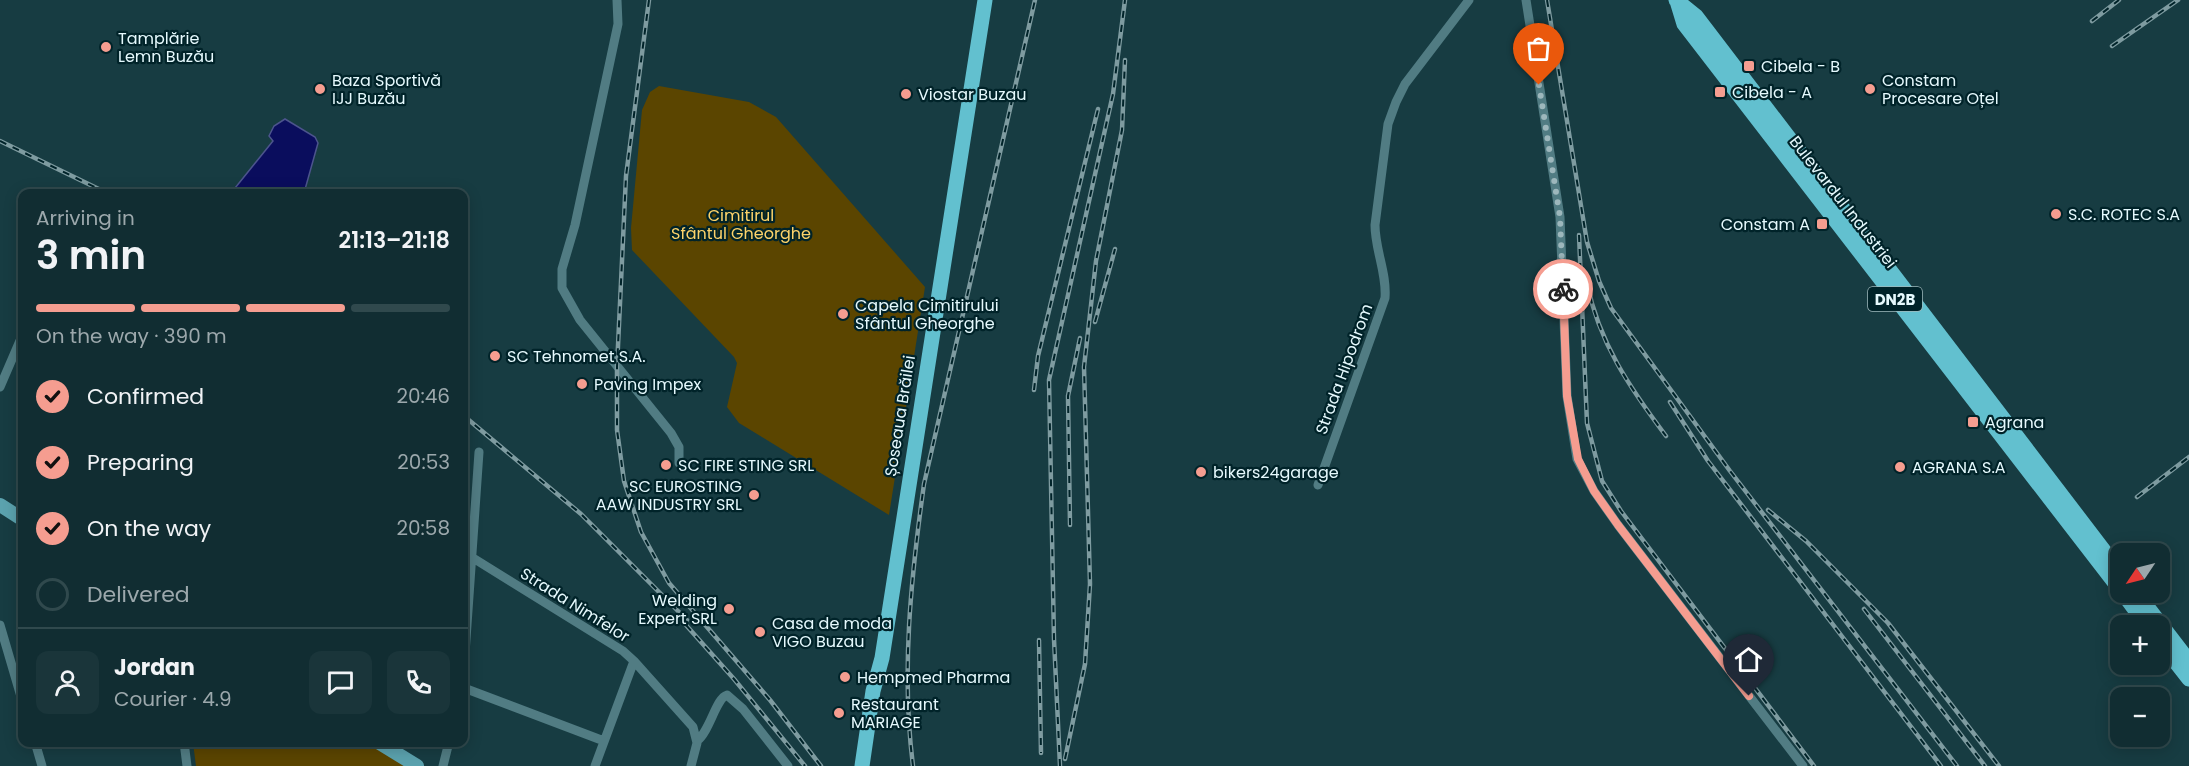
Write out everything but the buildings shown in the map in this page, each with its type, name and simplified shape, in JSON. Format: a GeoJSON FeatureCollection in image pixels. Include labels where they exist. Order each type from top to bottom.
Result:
{"type":"FeatureCollection","features":[{"type":"Feature","properties":{"kind":"main road","name":"Șoseaua Brăilei"},"geometry":{"type":"LineString","coordinates":[[862,766],[873,691],[882,658],[889,601],[985,0]]}},
{"type":"Feature","properties":{"kind":"main road","name":"Bulevardul Industriei"},"geometry":{"type":"LineString","coordinates":[[1677,1],[1696,16],[2110,559]]}},
{"type":"Feature","properties":{"kind":"main road","name":"Bulevardul Industriei"},"geometry":{"type":"LineString","coordinates":[[1677,1],[1684,24],[2110,578]]}},
{"type":"Feature","properties":{"kind":"main road"},"geometry":{"type":"LineString","coordinates":[[0,505],[18,516]]}},
{"type":"Feature","properties":{"kind":"main road","name":"Bulevardul Industriei"},"geometry":{"type":"LineString","coordinates":[[2129,603],[2139,615]]}},
{"type":"Feature","properties":{"kind":"main road"},"geometry":{"type":"LineString","coordinates":[[2144,603],[2189,661]]}},
{"type":"Feature","properties":{"kind":"main road"},"geometry":{"type":"LineString","coordinates":[[2170,655],[2189,680]]}},
{"type":"Feature","properties":{"kind":"main road"},"geometry":{"type":"LineString","coordinates":[[386,747],[417,766]]}},
{"type":"Feature","properties":{"kind":"street"},"geometry":{"type":"LineString","coordinates":[[617,0],[618,24],[574,225],[564,258],[562,288],[580,320],[671,433],[679,447],[679,463]]}},
{"type":"Feature","properties":{"kind":"street","name":"Strada Hipodrom"},"geometry":{"type":"LineString","coordinates":[[1318,485],[1385,298],[1385,279],[1378,258],[1375,225],[1388,124],[1405,84],[1469,0]]}},
{"type":"Feature","properties":{"kind":"street"},"geometry":{"type":"LineString","coordinates":[[1526,0],[1560,217],[1567,396],[1578,459],[1594,491],[1618,525],[1803,766]]}},
{"type":"Feature","properties":{"kind":"street"},"geometry":{"type":"LineString","coordinates":[[0,387],[18,345]]}},
{"type":"Feature","properties":{"kind":"street"},"geometry":{"type":"LineString","coordinates":[[468,619],[479,452]]}},
{"type":"Feature","properties":{"kind":"street","name":"Strada Nimfelor"},"geometry":{"type":"LineString","coordinates":[[473,558],[623,651],[693,727],[698,741]]}},
{"type":"Feature","properties":{"kind":"street"},"geometry":{"type":"LineString","coordinates":[[0,625],[18,685]]}},
{"type":"Feature","properties":{"kind":"street"},"geometry":{"type":"LineString","coordinates":[[12,663],[18,661]]}},
{"type":"Feature","properties":{"kind":"street"},"geometry":{"type":"LineString","coordinates":[[595,766],[634,661]]}},
{"type":"Feature","properties":{"kind":"street"},"geometry":{"type":"LineString","coordinates":[[468,690],[604,741]]}},
{"type":"Feature","properties":{"kind":"street"},"geometry":{"type":"LineString","coordinates":[[691,766],[698,741],[705,734],[723,695],[727,695],[743,709],[788,766]]}},
{"type":"Feature","properties":{"kind":"street"},"geometry":{"type":"LineString","coordinates":[[36,747],[42,766]]}},
{"type":"Feature","properties":{"kind":"street"},"geometry":{"type":"LineString","coordinates":[[185,747],[187,766]]}},
{"type":"Feature","properties":{"kind":"street"},"geometry":{"type":"LineString","coordinates":[[443,766],[448,747]]}},
{"type":"Feature","properties":{"kind":"green space","name":"Cimitirul Sfântul Gheorghe"},"geometry":{"type":"Polygon","coordinates":[[[659,86],[749,102],[776,117],[925,287],[889,515],[739,423],[727,407],[737,363],[734,357],[632,250],[631,228],[642,110],[650,92],[659,86]]]}},
{"type":"Feature","properties":{"kind":"green space"},"geometry":{"type":"Polygon","coordinates":[[[194,747],[381,747],[415,766],[196,766],[194,747]]]}},
{"type":"Feature","properties":{"kind":"shaded area"},"geometry":{"type":"Polygon","coordinates":[[[285,119],[315,137],[318,143],[305,189],[234,189],[273,141],[269,136],[274,126],[285,119]]]}},
{"type":"Feature","properties":{"kind":"railway"},"geometry":{"type":"LineString","coordinates":[[649,0],[626,176],[617,367],[617,430],[624,481],[641,532],[669,583],[770,700],[821,766]]}},
{"type":"Feature","properties":{"kind":"railway"},"geometry":{"type":"LineString","coordinates":[[913,766],[909,731],[909,625],[924,484],[1035,0]]}},
{"type":"Feature","properties":{"kind":"railway"},"geometry":{"type":"LineString","coordinates":[[1060,766],[1054,639],[1049,380],[1113,94],[1125,0]]}},
{"type":"Feature","properties":{"kind":"railway"},"geometry":{"type":"LineString","coordinates":[[1547,0],[1587,242],[1599,281],[1611,308],[1730,471],[1957,766]]}},
{"type":"Feature","properties":{"kind":"railway"},"geometry":{"type":"LineString","coordinates":[[2092,21],[2119,0]]}},
{"type":"Feature","properties":{"kind":"railway"},"geometry":{"type":"LineString","coordinates":[[2112,46],[2178,0]]}},
{"type":"Feature","properties":{"kind":"railway"},"geometry":{"type":"LineString","coordinates":[[1065,759],[1085,664],[1090,584],[1084,367],[1096,261],[1122,130],[1125,60]]}},
{"type":"Feature","properties":{"kind":"railway"},"geometry":{"type":"LineString","coordinates":[[1034,390],[1038,356],[1098,109]]}},
{"type":"Feature","properties":{"kind":"railway"},"geometry":{"type":"LineString","coordinates":[[0,141],[99,189]]}},
{"type":"Feature","properties":{"kind":"railway"},"geometry":{"type":"LineString","coordinates":[[1579,235],[1587,423],[1602,481],[1621,511],[1814,766]]}},
{"type":"Feature","properties":{"kind":"railway"},"geometry":{"type":"LineString","coordinates":[[1095,322],[1115,249]]}},
{"type":"Feature","properties":{"kind":"railway"},"geometry":{"type":"LineString","coordinates":[[1587,283],[1592,305],[1608,345],[1628,382],[1666,436]]}},
{"type":"Feature","properties":{"kind":"railway"},"geometry":{"type":"LineString","coordinates":[[1070,525],[1068,396],[1080,338]]}},
{"type":"Feature","properties":{"kind":"railway"},"geometry":{"type":"LineString","coordinates":[[1670,402],[1708,461],[1941,766]]}},
{"type":"Feature","properties":{"kind":"railway"},"geometry":{"type":"LineString","coordinates":[[468,419],[581,514],[687,620]]}},
{"type":"Feature","properties":{"kind":"railway"},"geometry":{"type":"LineString","coordinates":[[2137,497],[2189,457]]}},
{"type":"Feature","properties":{"kind":"railway"},"geometry":{"type":"LineString","coordinates":[[1768,510],[1806,541],[1888,623],[1999,766]]}},
{"type":"Feature","properties":{"kind":"railway"},"geometry":{"type":"LineString","coordinates":[[1864,609],[1985,766]]}},
{"type":"Feature","properties":{"kind":"railway"},"geometry":{"type":"LineString","coordinates":[[677,615],[734,679],[805,766]]}},
{"type":"Feature","properties":{"kind":"railway"},"geometry":{"type":"LineString","coordinates":[[1039,640],[1041,753]]}},
{"type":"Feature","properties":{"kind":"way so far"},"geometry":{"type":"LineString","coordinates":[[1539,85],[1560,217],[1563,289]]}},
{"type":"Feature","properties":{"kind":"place","name":"Tamplărie Lemn Buzău"},"geometry":{"type":"Point","coordinates":[106,47]}},
{"type":"Feature","properties":{"kind":"place","name":"Cibela - B"},"geometry":{"type":"Point","coordinates":[1749,66]}},
{"type":"Feature","properties":{"kind":"place","name":"Baza Sportivă IJJ Buzău"},"geometry":{"type":"Point","coordinates":[320,89]}},
{"type":"Feature","properties":{"kind":"place","name":"Constam Procesare Oțel"},"geometry":{"type":"Point","coordinates":[1870,89]}},
{"type":"Feature","properties":{"kind":"place","name":"Cibela - A"},"geometry":{"type":"Point","coordinates":[1720,92]}},
{"type":"Feature","properties":{"kind":"place","name":"Viostar Buzau"},"geometry":{"type":"Point","coordinates":[906,94]}},
{"type":"Feature","properties":{"kind":"place","name":"S.C. ROTEC S.A"},"geometry":{"type":"Point","coordinates":[2056,214]}},
{"type":"Feature","properties":{"kind":"place","name":"Constam A"},"geometry":{"type":"Point","coordinates":[1822,224]}},
{"type":"Feature","properties":{"kind":"place","name":"Capela Cimitirului Sfântul Gheorghe"},"geometry":{"type":"Point","coordinates":[843,314]}},
{"type":"Feature","properties":{"kind":"place","name":"SC Tehnomet S.A."},"geometry":{"type":"Point","coordinates":[495,356]}},
{"type":"Feature","properties":{"kind":"place","name":"Paving Impex"},"geometry":{"type":"Point","coordinates":[582,384]}},
{"type":"Feature","properties":{"kind":"place","name":"Agrana"},"geometry":{"type":"Point","coordinates":[1973,422]}},
{"type":"Feature","properties":{"kind":"place","name":"SC FIRE STING SRL"},"geometry":{"type":"Point","coordinates":[666,465]}},
{"type":"Feature","properties":{"kind":"place","name":"AGRANA S.A"},"geometry":{"type":"Point","coordinates":[1900,467]}},
{"type":"Feature","properties":{"kind":"place","name":"bikers24garage"},"geometry":{"type":"Point","coordinates":[1201,472]}},
{"type":"Feature","properties":{"kind":"place","name":"SC EUROSTING AAW INDUSTRY SRL"},"geometry":{"type":"Point","coordinates":[754,495]}},
{"type":"Feature","properties":{"kind":"place","name":"Welding Expert SRL"},"geometry":{"type":"Point","coordinates":[729,609]}},
{"type":"Feature","properties":{"kind":"place","name":"Casa de moda VIGO Buzau"},"geometry":{"type":"Point","coordinates":[760,632]}},
{"type":"Feature","properties":{"kind":"place","name":"Hempmed Pharma"},"geometry":{"type":"Point","coordinates":[845,677]}},
{"type":"Feature","properties":{"kind":"place","name":"Restaurant MARIAGE"},"geometry":{"type":"Point","coordinates":[839,713]}},
{"type":"Feature","properties":{"kind":"route"},"geometry":{"type":"LineString","coordinates":[[1563,289],[1567,396],[1578,459],[1594,491],[1618,525],[1749,696]]}}]}
